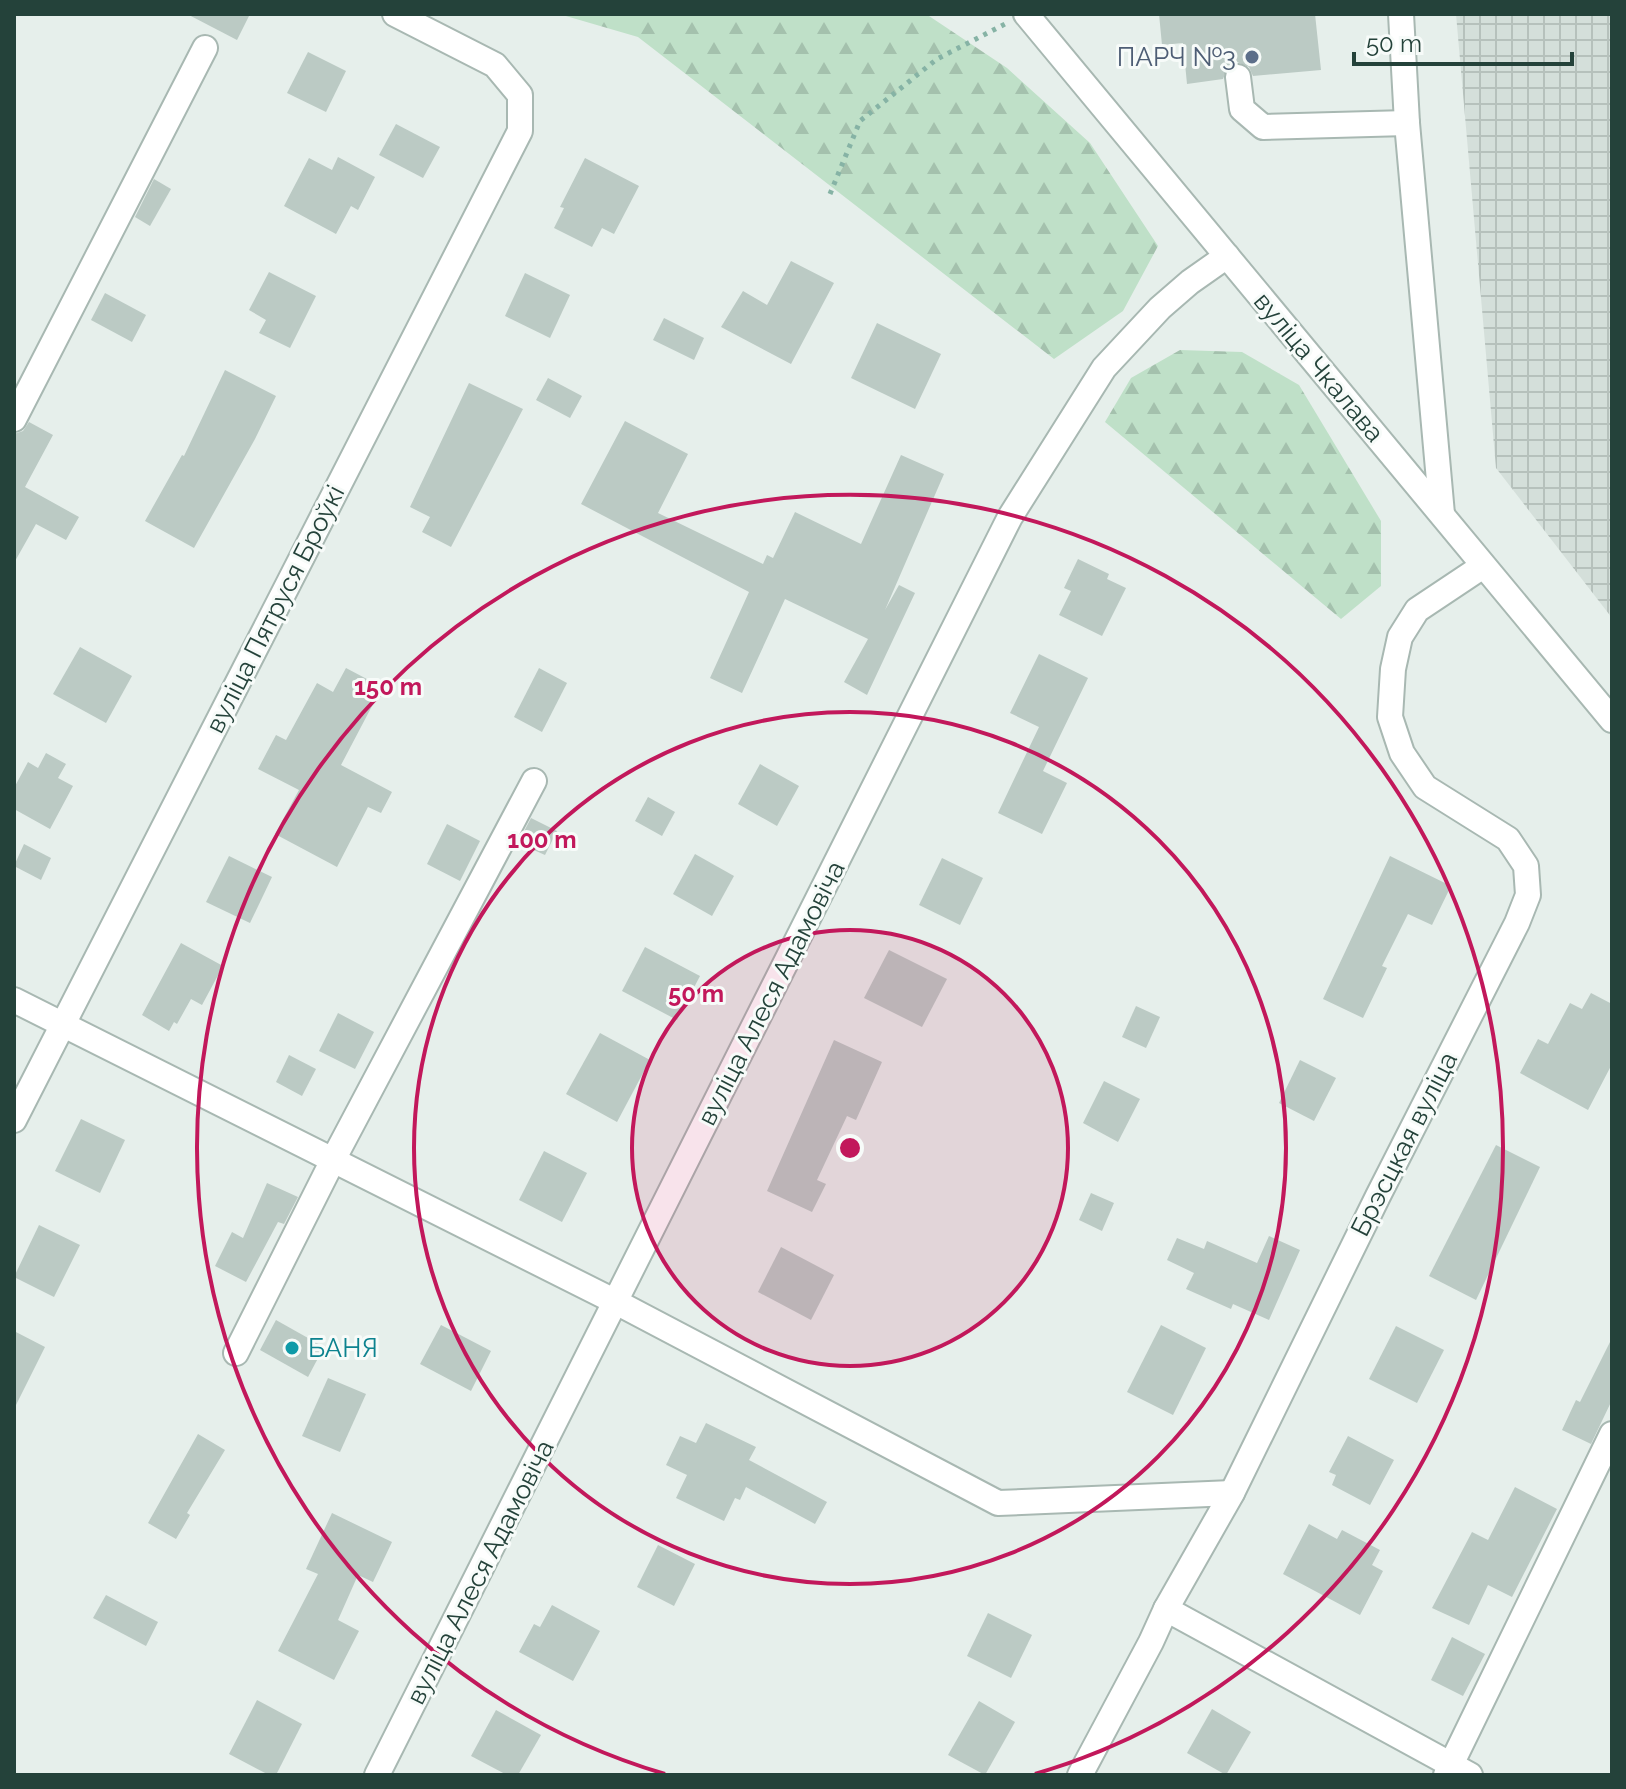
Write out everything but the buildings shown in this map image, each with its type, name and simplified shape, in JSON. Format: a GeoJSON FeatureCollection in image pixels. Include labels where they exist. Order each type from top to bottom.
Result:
{"type":"FeatureCollection","features":[{"type":"Feature","properties":{"kind":"street","name":"вуліца Пятруся Броўкі"},"geometry":{"type":"LineString","coordinates":[[14,1120],[520,131],[520,95],[495,65],[395,14]]}},
{"type":"Feature","properties":{"kind":"street"},"geometry":{"type":"LineString","coordinates":[[1401,14],[1407,123],[1442,514]]}},
{"type":"Feature","properties":{"kind":"street","name":"вуліца Чкалава"},"geometry":{"type":"LineString","coordinates":[[1018,17],[1227,256],[1612,720]]}},
{"type":"Feature","properties":{"kind":"street"},"geometry":{"type":"LineString","coordinates":[[14,419],[205,48]]}},
{"type":"Feature","properties":{"kind":"street"},"geometry":{"type":"LineString","coordinates":[[1238,77],[1242,109],[1263,127],[1407,123]]}},
{"type":"Feature","properties":{"kind":"street","name":"вуліца Алеся Адамовіча"},"geometry":{"type":"LineString","coordinates":[[377,1775],[1010,517],[1104,368],[1160,308],[1227,256]]}},
{"type":"Feature","properties":{"kind":"street","name":"Брэсцкая вуліца"},"geometry":{"type":"LineString","coordinates":[[1080,1775],[1166,1609],[1232,1493],[1517,923],[1528,895],[1526,866],[1508,839],[1425,787],[1402,753],[1390,717],[1393,669],[1400,637],[1417,610],[1483,566]]}},
{"type":"Feature","properties":{"kind":"street"},"geometry":{"type":"LineString","coordinates":[[236,1353],[333,1160],[534,781]]}},
{"type":"Feature","properties":{"kind":"street"},"geometry":{"type":"LineString","coordinates":[[14,1000],[616,1302],[998,1503],[1232,1493]]}},
{"type":"Feature","properties":{"kind":"street"},"geometry":{"type":"LineString","coordinates":[[1166,1609],[1456,1772],[1612,1434]]}},
{"type":"Feature","properties":{"kind":"path"},"geometry":{"type":"LineString","coordinates":[[830,194],[860,121],[937,59],[1018,17]]}},
{"type":"Feature","properties":{"kind":"shaded area"},"geometry":{"type":"Polygon","coordinates":[[[1456,14],[1612,14],[1612,618],[1496,468],[1456,14]]]}},
{"type":"Feature","properties":{"kind":"green space"},"geometry":{"type":"Polygon","coordinates":[[[559,14],[926,14],[1007,68],[1090,143],[1158,246],[1123,311],[1054,359],[638,37],[559,14]]]}},
{"type":"Feature","properties":{"kind":"green space"},"geometry":{"type":"Polygon","coordinates":[[[1180,350],[1242,352],[1299,385],[1381,521],[1381,586],[1341,619],[1105,422],[1131,378],[1180,350]]]}},
{"type":"Feature","properties":{"kind":"place","name":"ПАРЧ №3"},"geometry":{"type":"Point","coordinates":[1252,57]}},
{"type":"Feature","properties":{"kind":"place","name":"БАНЯ"},"geometry":{"type":"Point","coordinates":[292,1348]}}]}
